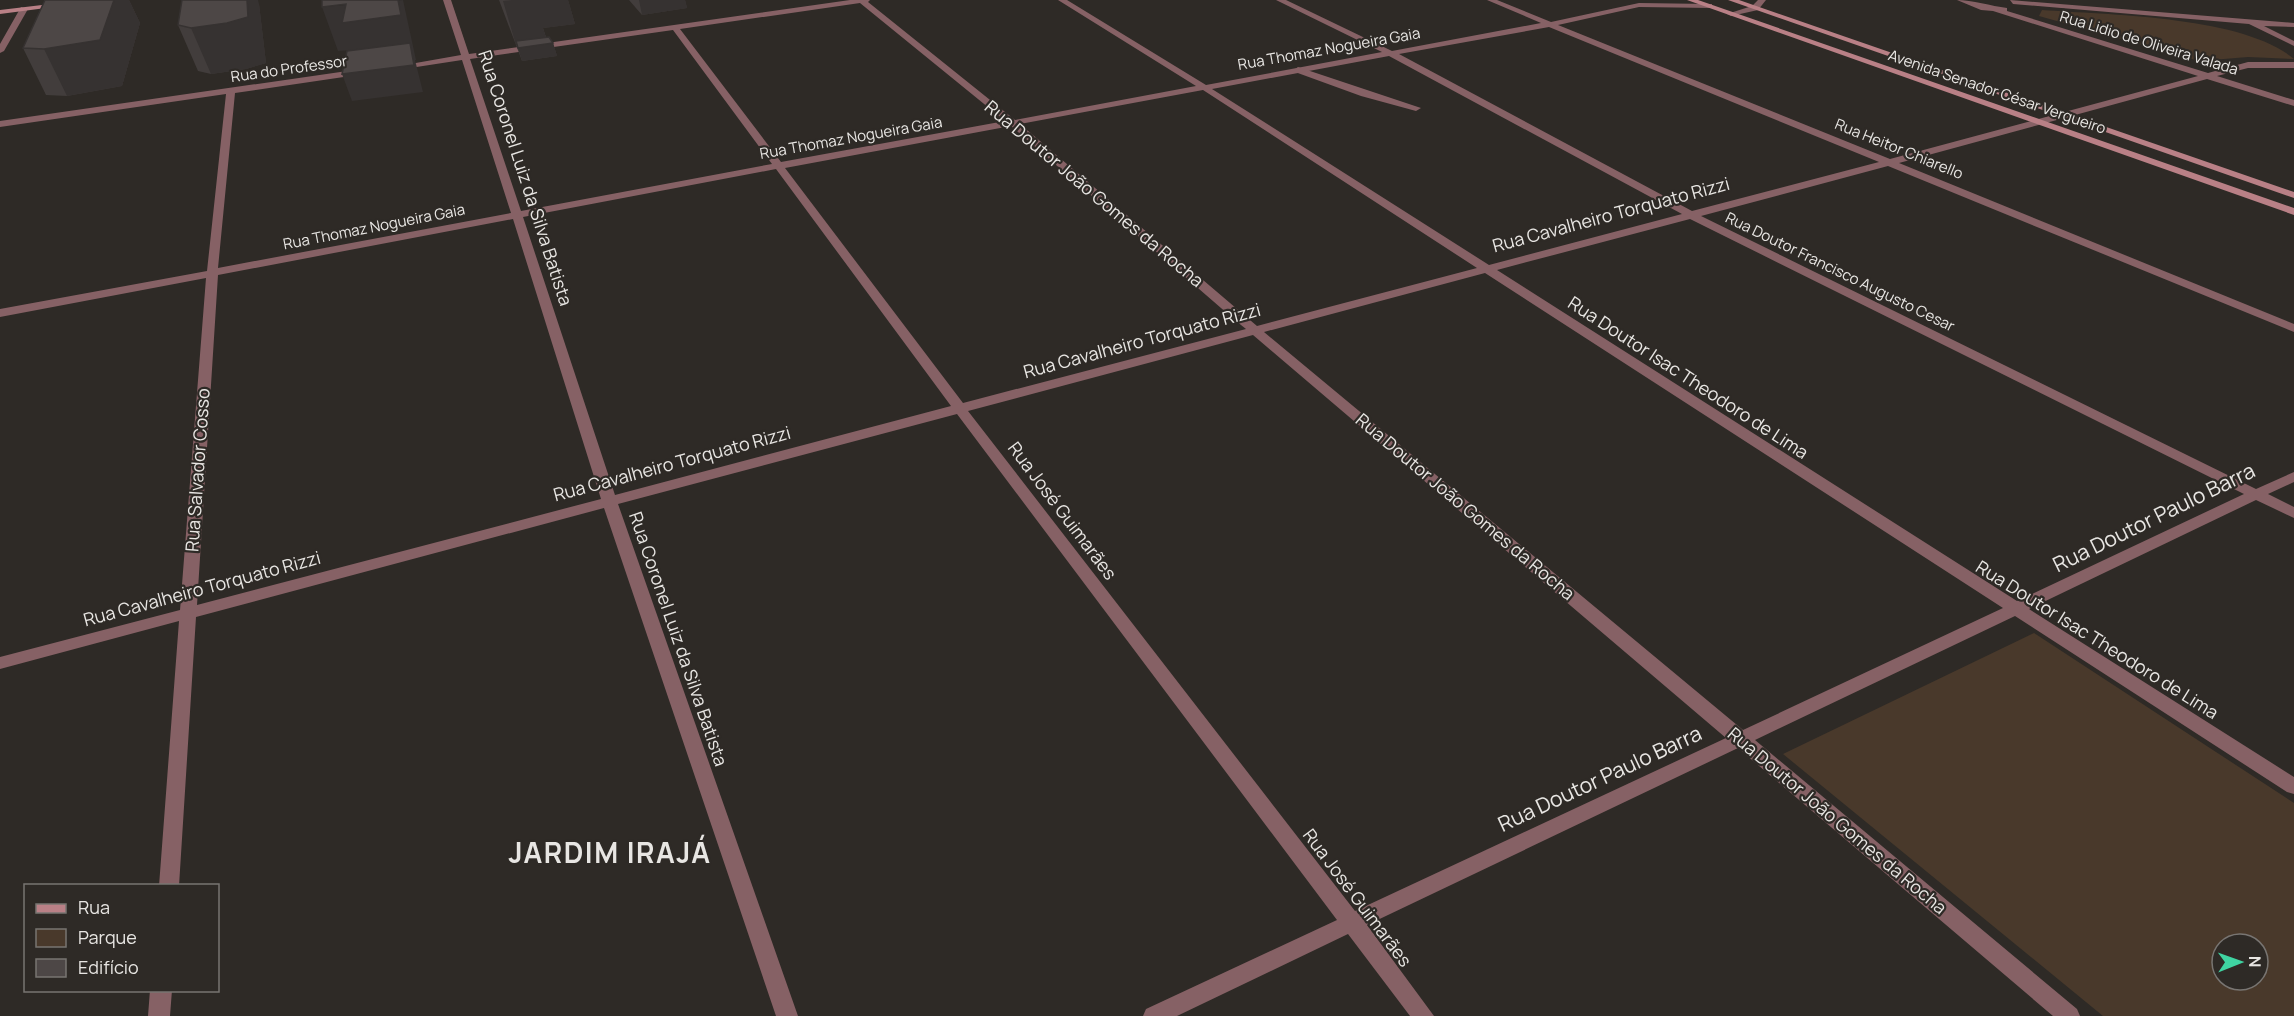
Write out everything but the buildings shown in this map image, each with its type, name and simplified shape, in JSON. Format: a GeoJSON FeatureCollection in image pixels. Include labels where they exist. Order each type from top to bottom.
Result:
{"type":"FeatureCollection","features":[{"type":"Feature","properties":{"kind":"street"},"geometry":{"type":"LineString","coordinates":[[0,12],[103,0]]}},
{"type":"Feature","properties":{"kind":"street","name":"Rua Coronel Luiz da Silva Batista"},"geometry":{"type":"LineString","coordinates":[[447,0],[609,501],[787,1016]]}},
{"type":"Feature","properties":{"kind":"street"},"geometry":{"type":"LineString","coordinates":[[384,69],[863,0]]}},
{"type":"Feature","properties":{"kind":"street","name":"Rua Doutor João Gomes da Rocha"},"geometry":{"type":"LineString","coordinates":[[863,0],[1013,123],[2068,1016]]}},
{"type":"Feature","properties":{"kind":"street","name":"Rua Doutor Isac Theodoro de Lima"},"geometry":{"type":"LineString","coordinates":[[1062,0],[1205,88],[2294,787]]}},
{"type":"Feature","properties":{"kind":"street","name":"Rua Doutor Francisco Augusto Cesar"},"geometry":{"type":"LineString","coordinates":[[1280,0],[1390,53],[1691,215],[2294,513]]}},
{"type":"Feature","properties":{"kind":"street","name":"Rua Heitor Chiarello"},"geometry":{"type":"LineString","coordinates":[[1491,0],[2294,328]]}},
{"type":"Feature","properties":{"kind":"street","name":"Avenida Senador César Vergueiro"},"geometry":{"type":"LineString","coordinates":[[1691,0],[2294,212]]}},
{"type":"Feature","properties":{"kind":"street","name":"Avenida Senador César Vergueiro"},"geometry":{"type":"LineString","coordinates":[[1732,0],[2294,195]]}},
{"type":"Feature","properties":{"kind":"street"},"geometry":{"type":"LineString","coordinates":[[1731,14],[1755,8],[1762,0]]}},
{"type":"Feature","properties":{"kind":"street","name":"Rua Lidio de Oliveira Valada"},"geometry":{"type":"LineString","coordinates":[[1961,0],[2294,103]]}},
{"type":"Feature","properties":{"kind":"street"},"geometry":{"type":"LineString","coordinates":[[1996,10],[2012,10],[2018,6],[2010,1]]}},
{"type":"Feature","properties":{"kind":"street"},"geometry":{"type":"LineString","coordinates":[[2010,1],[2294,25]]}},
{"type":"Feature","properties":{"kind":"street","name":"Rua Thomaz Nogueira Gaia"},"geometry":{"type":"LineString","coordinates":[[0,313],[778,166],[1550,24],[1639,5],[1709,6]]}},
{"type":"Feature","properties":{"kind":"street"},"geometry":{"type":"LineString","coordinates":[[0,51],[24,9]]}},
{"type":"Feature","properties":{"kind":"street"},"geometry":{"type":"LineString","coordinates":[[2251,22],[2294,44]]}},
{"type":"Feature","properties":{"kind":"street","name":"Rua José Guimarães"},"geometry":{"type":"LineString","coordinates":[[675,27],[960,409],[1423,1016]]}},
{"type":"Feature","properties":{"kind":"street","name":"Rua Cavalheiro Torquato Rizzi"},"geometry":{"type":"LineString","coordinates":[[0,663],[1256,331],[2248,65],[2294,65]]}},
{"type":"Feature","properties":{"kind":"street"},"geometry":{"type":"LineString","coordinates":[[1298,70],[1339,86],[1416,108]]}},
{"type":"Feature","properties":{"kind":"street","name":"Rua do Professor"},"geometry":{"type":"LineString","coordinates":[[0,124],[372,71]]}},
{"type":"Feature","properties":{"kind":"street","name":"Rua Salvador Cosso"},"geometry":{"type":"LineString","coordinates":[[169,884],[212,273],[231,91]]}},
{"type":"Feature","properties":{"kind":"street","name":"Rua Doutor Paulo Barra"},"geometry":{"type":"LineString","coordinates":[[1154,1016],[2294,476]]}},
{"type":"Feature","properties":{"kind":"street"},"geometry":{"type":"LineString","coordinates":[[159,1016],[161,992]]}},
{"type":"Feature","properties":{"kind":"green space"},"geometry":{"type":"Polygon","coordinates":[[[2042,10],[2138,16],[2210,26],[2243,34],[2272,45],[2294,59],[2248,57],[2199,61],[2039,16],[2042,10]]]}},
{"type":"Feature","properties":{"kind":"green space"},"geometry":{"type":"Polygon","coordinates":[[[2034,633],[2294,803],[2294,1016],[2103,1016],[1783,754],[2034,633]]]}},
{"type":"Feature","properties":{"kind":"district","name":"JARDIM IRAJÁ"},"geometry":{"type":"Point","coordinates":[610,853]}}]}
